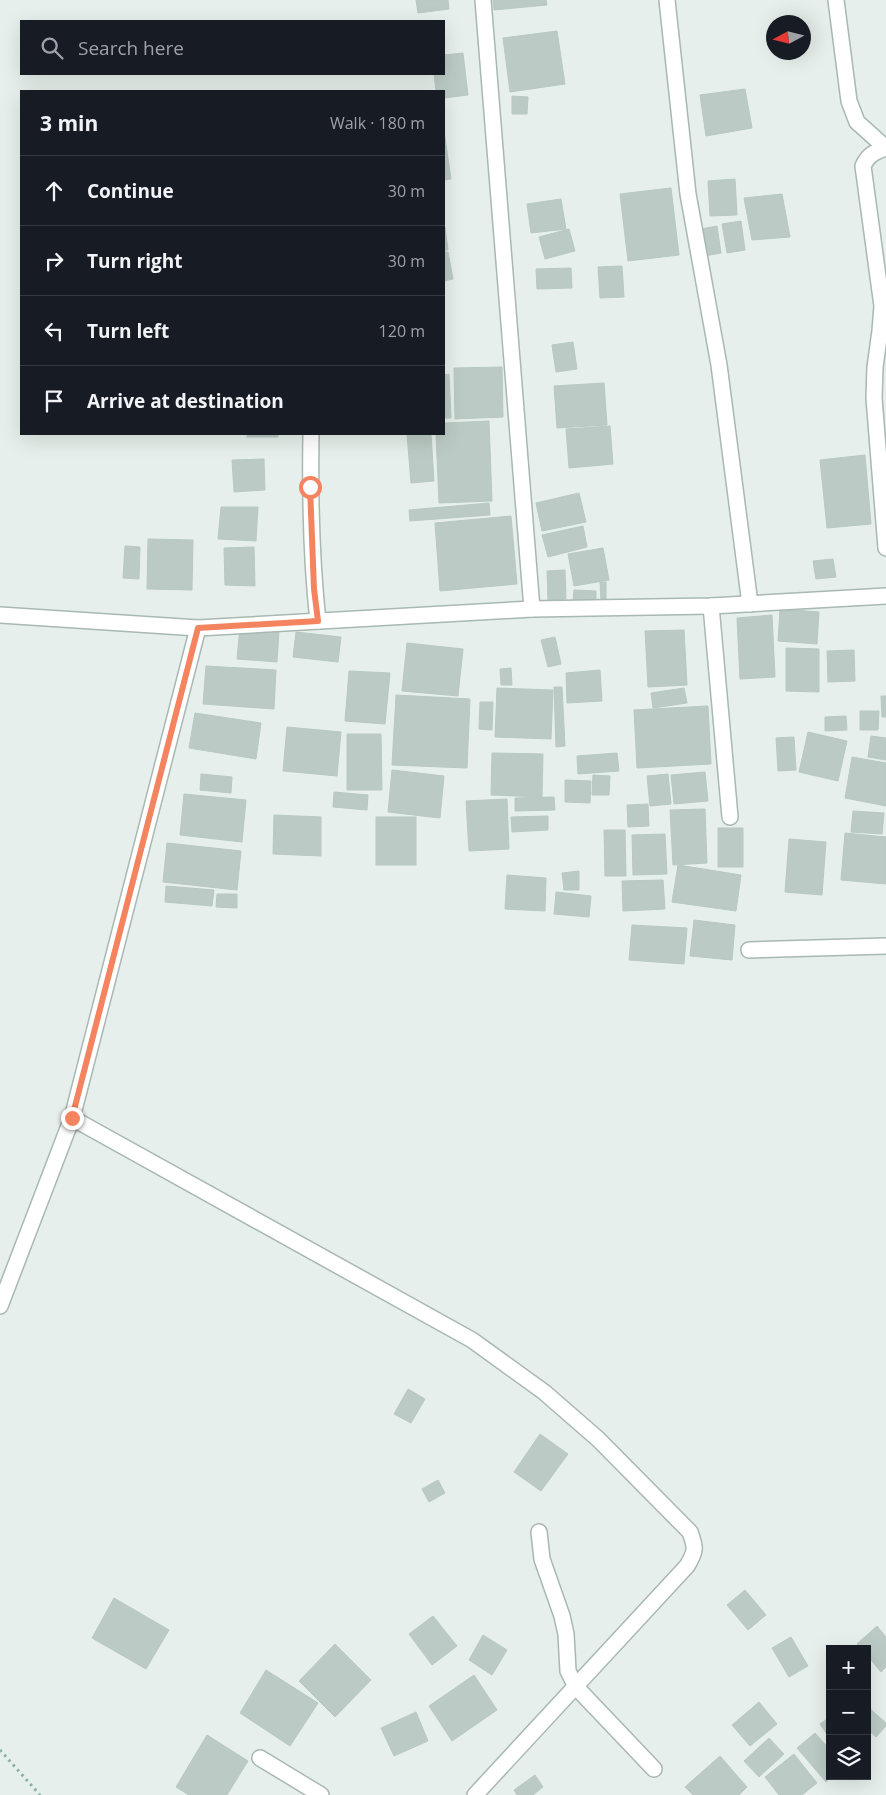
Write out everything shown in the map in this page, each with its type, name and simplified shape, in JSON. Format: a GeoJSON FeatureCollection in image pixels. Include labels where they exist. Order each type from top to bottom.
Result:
{"type":"FeatureCollection","features":[{"type":"Feature","properties":{"kind":"street"},"geometry":{"type":"LineString","coordinates":[[483,0],[532,609]]}},
{"type":"Feature","properties":{"kind":"street"},"geometry":{"type":"LineString","coordinates":[[667,0],[688,194],[719,365],[750,604]]}},
{"type":"Feature","properties":{"kind":"street"},"geometry":{"type":"LineString","coordinates":[[836,0],[849,101],[857,122],[886,148],[867,156],[863,166],[882,306],[875,367],[874,398],[886,548]]}},
{"type":"Feature","properties":{"kind":"street"},"geometry":{"type":"LineString","coordinates":[[311,435],[311,515],[314,589],[318,621]]}},
{"type":"Feature","properties":{"kind":"street"},"geometry":{"type":"LineString","coordinates":[[0,615],[198,628],[532,609],[711,606],[886,596]]}},
{"type":"Feature","properties":{"kind":"street"},"geometry":{"type":"LineString","coordinates":[[711,606],[730,817]]}},
{"type":"Feature","properties":{"kind":"street"},"geometry":{"type":"LineString","coordinates":[[0,1306],[72,1118],[198,628]]}},
{"type":"Feature","properties":{"kind":"street"},"geometry":{"type":"LineString","coordinates":[[749,950],[886,946]]}},
{"type":"Feature","properties":{"kind":"street"},"geometry":{"type":"LineString","coordinates":[[72,1118],[472,1340],[544,1392],[598,1439],[690,1532],[696,1546],[694,1555],[687,1566],[475,1795]]}},
{"type":"Feature","properties":{"kind":"street"},"geometry":{"type":"LineString","coordinates":[[539,1532],[542,1559],[564,1624],[568,1671],[576,1687],[654,1769]]}},
{"type":"Feature","properties":{"kind":"street"},"geometry":{"type":"LineString","coordinates":[[260,1758],[321,1795]]}},
{"type":"Feature","properties":{"kind":"path"},"geometry":{"type":"LineString","coordinates":[[0,1750],[40,1795]]}},
{"type":"Feature","properties":{"kind":"building"},"geometry":{"type":"Polygon","coordinates":[[[416,0],[448,0],[449,9],[418,13],[416,0]]]}},
{"type":"Feature","properties":{"kind":"building"},"geometry":{"type":"Polygon","coordinates":[[[493,0],[546,0],[547,5],[494,10],[493,0]]]}},
{"type":"Feature","properties":{"kind":"building"},"geometry":{"type":"Polygon","coordinates":[[[557,31],[565,84],[510,92],[503,38],[557,31]]]}},
{"type":"Feature","properties":{"kind":"building"},"geometry":{"type":"Polygon","coordinates":[[[463,53],[468,95],[445,98],[445,90],[436,90],[434,75],[445,75],[445,55],[463,53]]]}},
{"type":"Feature","properties":{"kind":"building"},"geometry":{"type":"Polygon","coordinates":[[[745,89],[752,128],[706,136],[700,95],[745,89]]]}},
{"type":"Feature","properties":{"kind":"building"},"geometry":{"type":"Polygon","coordinates":[[[512,96],[528,97],[527,114],[512,114],[512,96]]]}},
{"type":"Feature","properties":{"kind":"building"},"geometry":{"type":"Polygon","coordinates":[[[445,138],[451,179],[445,180],[445,138]]]}},
{"type":"Feature","properties":{"kind":"building"},"geometry":{"type":"Polygon","coordinates":[[[735,179],[737,215],[710,216],[708,181],[735,179]]]}},
{"type":"Feature","properties":{"kind":"building"},"geometry":{"type":"Polygon","coordinates":[[[671,188],[679,255],[628,261],[620,194],[671,188]]]}},
{"type":"Feature","properties":{"kind":"building"},"geometry":{"type":"Polygon","coordinates":[[[782,194],[790,237],[752,240],[744,198],[782,194]]]}},
{"type":"Feature","properties":{"kind":"building"},"geometry":{"type":"Polygon","coordinates":[[[561,199],[566,229],[531,233],[527,204],[561,199]]]}},
{"type":"Feature","properties":{"kind":"building"},"geometry":{"type":"Polygon","coordinates":[[[741,221],[745,250],[727,253],[722,224],[741,221]]]}},
{"type":"Feature","properties":{"kind":"building"},"geometry":{"type":"Polygon","coordinates":[[[717,226],[721,253],[705,256],[701,229],[717,226]]]}},
{"type":"Feature","properties":{"kind":"building"},"geometry":{"type":"Polygon","coordinates":[[[445,227],[448,250],[445,250],[445,227]]]}},
{"type":"Feature","properties":{"kind":"building"},"geometry":{"type":"Polygon","coordinates":[[[569,229],[575,251],[545,259],[539,237],[569,229]]]}},
{"type":"Feature","properties":{"kind":"building"},"geometry":{"type":"Polygon","coordinates":[[[445,252],[448,252],[453,279],[445,281],[445,252]]]}},
{"type":"Feature","properties":{"kind":"building"},"geometry":{"type":"Polygon","coordinates":[[[622,266],[624,297],[600,298],[598,267],[622,266]]]}},
{"type":"Feature","properties":{"kind":"building"},"geometry":{"type":"Polygon","coordinates":[[[571,268],[572,288],[537,289],[536,269],[571,268]]]}},
{"type":"Feature","properties":{"kind":"building"},"geometry":{"type":"Polygon","coordinates":[[[573,342],[577,369],[556,372],[552,345],[573,342]]]}},
{"type":"Feature","properties":{"kind":"building"},"geometry":{"type":"Polygon","coordinates":[[[502,367],[503,417],[455,419],[454,368],[502,367]]]}},
{"type":"Feature","properties":{"kind":"building"},"geometry":{"type":"Polygon","coordinates":[[[449,374],[451,418],[445,418],[445,375],[449,374]]]}},
{"type":"Feature","properties":{"kind":"building"},"geometry":{"type":"Polygon","coordinates":[[[604,383],[607,425],[557,428],[554,386],[604,383]]]}},
{"type":"Feature","properties":{"kind":"building"},"geometry":{"type":"Polygon","coordinates":[[[489,421],[492,501],[439,503],[436,435],[445,435],[445,423],[489,421]]]}},
{"type":"Feature","properties":{"kind":"building"},"geometry":{"type":"Polygon","coordinates":[[[610,426],[613,464],[569,468],[566,429],[610,426]]]}},
{"type":"Feature","properties":{"kind":"building"},"geometry":{"type":"Polygon","coordinates":[[[247,435],[278,435],[278,437],[247,437],[247,435]]]}},
{"type":"Feature","properties":{"kind":"building"},"geometry":{"type":"Polygon","coordinates":[[[407,435],[431,435],[434,481],[411,483],[407,435]]]}},
{"type":"Feature","properties":{"kind":"building"},"geometry":{"type":"Polygon","coordinates":[[[865,455],[871,524],[827,528],[820,460],[865,455]]]}},
{"type":"Feature","properties":{"kind":"building"},"geometry":{"type":"Polygon","coordinates":[[[264,459],[265,490],[234,492],[232,460],[264,459]]]}},
{"type":"Feature","properties":{"kind":"building"},"geometry":{"type":"Polygon","coordinates":[[[579,493],[586,522],[542,531],[536,503],[579,493]]]}},
{"type":"Feature","properties":{"kind":"building"},"geometry":{"type":"Polygon","coordinates":[[[489,503],[490,515],[410,521],[409,510],[489,503]]]}},
{"type":"Feature","properties":{"kind":"building"},"geometry":{"type":"Polygon","coordinates":[[[221,507],[258,507],[256,541],[218,539],[221,507]]]}},
{"type":"Feature","properties":{"kind":"building"},"geometry":{"type":"Polygon","coordinates":[[[511,516],[517,584],[440,591],[435,523],[511,516]]]}},
{"type":"Feature","properties":{"kind":"building"},"geometry":{"type":"Polygon","coordinates":[[[583,526],[587,547],[548,557],[542,535],[583,526]]]}},
{"type":"Feature","properties":{"kind":"building"},"geometry":{"type":"Polygon","coordinates":[[[148,539],[193,540],[192,590],[147,589],[148,539]]]}},
{"type":"Feature","properties":{"kind":"building"},"geometry":{"type":"Polygon","coordinates":[[[125,546],[140,547],[139,579],[123,578],[125,546]]]}},
{"type":"Feature","properties":{"kind":"building"},"geometry":{"type":"Polygon","coordinates":[[[254,547],[255,586],[225,585],[224,548],[254,547]]]}},
{"type":"Feature","properties":{"kind":"building"},"geometry":{"type":"Polygon","coordinates":[[[603,548],[609,580],[574,586],[568,554],[603,548]]]}},
{"type":"Feature","properties":{"kind":"building"},"geometry":{"type":"Polygon","coordinates":[[[833,559],[836,577],[816,579],[813,561],[833,559]]]}},
{"type":"Feature","properties":{"kind":"building"},"geometry":{"type":"Polygon","coordinates":[[[565,570],[566,599],[548,600],[547,571],[565,570]]]}},
{"type":"Feature","properties":{"kind":"building"},"geometry":{"type":"Polygon","coordinates":[[[600,582],[606,582],[606,601],[601,600],[600,582]]]}},
{"type":"Feature","properties":{"kind":"building"},"geometry":{"type":"Polygon","coordinates":[[[574,590],[596,591],[596,601],[573,600],[574,590]]]}},
{"type":"Feature","properties":{"kind":"building"},"geometry":{"type":"Polygon","coordinates":[[[780,609],[819,612],[817,644],[778,641],[780,609]]]}},
{"type":"Feature","properties":{"kind":"building"},"geometry":{"type":"Polygon","coordinates":[[[772,615],[775,677],[740,679],[737,618],[772,615]]]}},
{"type":"Feature","properties":{"kind":"building"},"geometry":{"type":"Polygon","coordinates":[[[240,627],[279,630],[277,662],[237,659],[240,627]]]}},
{"type":"Feature","properties":{"kind":"building"},"geometry":{"type":"Polygon","coordinates":[[[684,630],[687,685],[648,687],[645,631],[684,630]]]}},
{"type":"Feature","properties":{"kind":"building"},"geometry":{"type":"Polygon","coordinates":[[[296,632],[341,637],[338,662],[293,657],[296,632]]]}},
{"type":"Feature","properties":{"kind":"building"},"geometry":{"type":"Polygon","coordinates":[[[555,637],[561,664],[548,667],[541,640],[555,637]]]}},
{"type":"Feature","properties":{"kind":"building"},"geometry":{"type":"Polygon","coordinates":[[[407,643],[463,649],[458,696],[402,691],[407,643]]]}},
{"type":"Feature","properties":{"kind":"building"},"geometry":{"type":"Polygon","coordinates":[[[786,648],[819,649],[819,692],[786,691],[786,648]]]}},
{"type":"Feature","properties":{"kind":"building"},"geometry":{"type":"Polygon","coordinates":[[[854,650],[855,681],[828,682],[827,651],[854,650]]]}},
{"type":"Feature","properties":{"kind":"building"},"geometry":{"type":"Polygon","coordinates":[[[206,666],[276,670],[274,709],[203,704],[206,666]]]}},
{"type":"Feature","properties":{"kind":"building"},"geometry":{"type":"Polygon","coordinates":[[[511,668],[512,685],[501,685],[500,669],[511,668]]]}},
{"type":"Feature","properties":{"kind":"building"},"geometry":{"type":"Polygon","coordinates":[[[600,670],[602,701],[567,703],[566,673],[600,670]]]}},
{"type":"Feature","properties":{"kind":"building"},"geometry":{"type":"Polygon","coordinates":[[[349,671],[390,673],[385,724],[345,721],[349,671]]]}},
{"type":"Feature","properties":{"kind":"building"},"geometry":{"type":"Polygon","coordinates":[[[554,687],[562,687],[565,746],[556,747],[554,687]]]}},
{"type":"Feature","properties":{"kind":"building"},"geometry":{"type":"Polygon","coordinates":[[[497,688],[553,690],[551,739],[495,737],[497,688]]]}},
{"type":"Feature","properties":{"kind":"building"},"geometry":{"type":"Polygon","coordinates":[[[684,688],[687,703],[653,708],[651,693],[684,688]]]}},
{"type":"Feature","properties":{"kind":"building"},"geometry":{"type":"Polygon","coordinates":[[[396,695],[470,699],[467,768],[392,765],[396,695]]]}},
{"type":"Feature","properties":{"kind":"building"},"geometry":{"type":"Polygon","coordinates":[[[881,696],[886,696],[886,717],[882,717],[881,696]]]}},
{"type":"Feature","properties":{"kind":"building"},"geometry":{"type":"Polygon","coordinates":[[[480,702],[493,702],[492,730],[479,729],[480,702]]]}},
{"type":"Feature","properties":{"kind":"building"},"geometry":{"type":"Polygon","coordinates":[[[708,706],[711,764],[637,768],[634,710],[708,706]]]}},
{"type":"Feature","properties":{"kind":"building"},"geometry":{"type":"Polygon","coordinates":[[[860,711],[879,711],[878,730],[860,730],[860,711]]]}},
{"type":"Feature","properties":{"kind":"building"},"geometry":{"type":"Polygon","coordinates":[[[195,713],[261,723],[256,759],[189,748],[195,713]]]}},
{"type":"Feature","properties":{"kind":"building"},"geometry":{"type":"Polygon","coordinates":[[[846,716],[847,730],[825,731],[825,717],[846,716]]]}},
{"type":"Feature","properties":{"kind":"building"},"geometry":{"type":"Polygon","coordinates":[[[287,727],[341,732],[337,776],[283,771],[287,727]]]}},
{"type":"Feature","properties":{"kind":"building"},"geometry":{"type":"Polygon","coordinates":[[[808,732],[847,741],[838,781],[799,772],[808,732]]]}},
{"type":"Feature","properties":{"kind":"building"},"geometry":{"type":"Polygon","coordinates":[[[347,734],[381,734],[382,790],[347,790],[347,734]]]}},
{"type":"Feature","properties":{"kind":"building"},"geometry":{"type":"Polygon","coordinates":[[[871,736],[886,738],[886,760],[868,757],[871,736]]]}},
{"type":"Feature","properties":{"kind":"building"},"geometry":{"type":"Polygon","coordinates":[[[794,737],[796,770],[778,771],[776,738],[794,737]]]}},
{"type":"Feature","properties":{"kind":"building"},"geometry":{"type":"Polygon","coordinates":[[[492,753],[543,754],[542,797],[491,795],[492,753]]]}},
{"type":"Feature","properties":{"kind":"building"},"geometry":{"type":"Polygon","coordinates":[[[617,753],[619,771],[578,774],[577,756],[617,753]]]}},
{"type":"Feature","properties":{"kind":"building"},"geometry":{"type":"Polygon","coordinates":[[[852,757],[886,763],[886,806],[845,798],[852,757]]]}},
{"type":"Feature","properties":{"kind":"building"},"geometry":{"type":"Polygon","coordinates":[[[392,770],[444,776],[440,818],[388,812],[392,770]]]}},
{"type":"Feature","properties":{"kind":"building"},"geometry":{"type":"Polygon","coordinates":[[[705,772],[708,801],[674,804],[671,775],[705,772]]]}},
{"type":"Feature","properties":{"kind":"building"},"geometry":{"type":"Polygon","coordinates":[[[201,774],[232,777],[231,793],[200,790],[201,774]]]}},
{"type":"Feature","properties":{"kind":"building"},"geometry":{"type":"Polygon","coordinates":[[[668,774],[671,804],[650,806],[647,776],[668,774]]]}},
{"type":"Feature","properties":{"kind":"building"},"geometry":{"type":"Polygon","coordinates":[[[593,775],[610,776],[609,795],[592,795],[593,775]]]}},
{"type":"Feature","properties":{"kind":"building"},"geometry":{"type":"Polygon","coordinates":[[[565,780],[591,781],[590,803],[565,802],[565,780]]]}},
{"type":"Feature","properties":{"kind":"building"},"geometry":{"type":"Polygon","coordinates":[[[334,792],[368,795],[367,810],[333,807],[334,792]]]}},
{"type":"Feature","properties":{"kind":"building"},"geometry":{"type":"Polygon","coordinates":[[[184,794],[246,800],[242,842],[180,835],[184,794]]]}},
{"type":"Feature","properties":{"kind":"building"},"geometry":{"type":"Polygon","coordinates":[[[554,797],[555,810],[515,811],[515,798],[554,797]]]}},
{"type":"Feature","properties":{"kind":"building"},"geometry":{"type":"Polygon","coordinates":[[[507,799],[509,849],[469,851],[466,801],[507,799]]]}},
{"type":"Feature","properties":{"kind":"building"},"geometry":{"type":"Polygon","coordinates":[[[648,804],[649,826],[628,827],[627,805],[648,804]]]}},
{"type":"Feature","properties":{"kind":"building"},"geometry":{"type":"Polygon","coordinates":[[[705,809],[707,863],[673,865],[670,810],[705,809]]]}},
{"type":"Feature","properties":{"kind":"building"},"geometry":{"type":"Polygon","coordinates":[[[853,811],[884,813],[882,834],[851,832],[853,811]]]}},
{"type":"Feature","properties":{"kind":"building"},"geometry":{"type":"Polygon","coordinates":[[[274,815],[321,817],[321,856],[273,854],[274,815]]]}},
{"type":"Feature","properties":{"kind":"building"},"geometry":{"type":"Polygon","coordinates":[[[548,816],[548,830],[512,832],[511,817],[548,816]]]}},
{"type":"Feature","properties":{"kind":"building"},"geometry":{"type":"Polygon","coordinates":[[[376,817],[416,817],[416,865],[376,865],[376,817]]]}},
{"type":"Feature","properties":{"kind":"building"},"geometry":{"type":"Polygon","coordinates":[[[718,828],[743,828],[743,867],[718,867],[718,828]]]}},
{"type":"Feature","properties":{"kind":"building"},"geometry":{"type":"Polygon","coordinates":[[[604,830],[625,830],[626,876],[605,876],[604,830]]]}},
{"type":"Feature","properties":{"kind":"building"},"geometry":{"type":"Polygon","coordinates":[[[845,833],[886,837],[886,884],[841,880],[845,833]]]}},
{"type":"Feature","properties":{"kind":"building"},"geometry":{"type":"Polygon","coordinates":[[[665,834],[667,874],[633,875],[632,835],[665,834]]]}},
{"type":"Feature","properties":{"kind":"building"},"geometry":{"type":"Polygon","coordinates":[[[789,839],[826,842],[822,895],[785,892],[789,839]]]}},
{"type":"Feature","properties":{"kind":"building"},"geometry":{"type":"Polygon","coordinates":[[[167,843],[241,851],[237,890],[163,882],[167,843]]]}},
{"type":"Feature","properties":{"kind":"building"},"geometry":{"type":"Polygon","coordinates":[[[678,865],[741,875],[736,911],[672,902],[678,865]]]}},
{"type":"Feature","properties":{"kind":"building"},"geometry":{"type":"Polygon","coordinates":[[[579,871],[579,890],[564,890],[562,873],[579,871]]]}},
{"type":"Feature","properties":{"kind":"building"},"geometry":{"type":"Polygon","coordinates":[[[507,875],[546,878],[545,911],[505,909],[507,875]]]}},
{"type":"Feature","properties":{"kind":"building"},"geometry":{"type":"Polygon","coordinates":[[[663,880],[665,909],[623,911],[622,881],[663,880]]]}},
{"type":"Feature","properties":{"kind":"building"},"geometry":{"type":"Polygon","coordinates":[[[166,886],[214,890],[212,906],[165,902],[166,886]]]}},
{"type":"Feature","properties":{"kind":"building"},"geometry":{"type":"Polygon","coordinates":[[[556,892],[591,896],[589,917],[554,914],[556,892]]]}},
{"type":"Feature","properties":{"kind":"building"},"geometry":{"type":"Polygon","coordinates":[[[217,894],[237,894],[237,908],[216,907],[217,894]]]}},
{"type":"Feature","properties":{"kind":"building"},"geometry":{"type":"Polygon","coordinates":[[[694,920],[735,925],[732,960],[690,956],[694,920]]]}},
{"type":"Feature","properties":{"kind":"building"},"geometry":{"type":"Polygon","coordinates":[[[632,925],[687,928],[684,964],[629,960],[632,925]]]}},
{"type":"Feature","properties":{"kind":"building"},"geometry":{"type":"Polygon","coordinates":[[[408,1389],[425,1399],[411,1423],[394,1414],[408,1389]]]}},
{"type":"Feature","properties":{"kind":"building"},"geometry":{"type":"Polygon","coordinates":[[[540,1434],[568,1454],[541,1491],[514,1472],[540,1434]]]}},
{"type":"Feature","properties":{"kind":"building"},"geometry":{"type":"Polygon","coordinates":[[[438,1480],[445,1493],[429,1502],[422,1489],[438,1480]]]}},
{"type":"Feature","properties":{"kind":"building"},"geometry":{"type":"Polygon","coordinates":[[[745,1590],[766,1615],[748,1630],[727,1605],[745,1590]]]}},
{"type":"Feature","properties":{"kind":"building"},"geometry":{"type":"Polygon","coordinates":[[[114,1598],[169,1630],[146,1669],[92,1638],[114,1598]]]}},
{"type":"Feature","properties":{"kind":"building"},"geometry":{"type":"Polygon","coordinates":[[[433,1616],[457,1646],[432,1665],[409,1634],[433,1616]]]}},
{"type":"Feature","properties":{"kind":"building"},"geometry":{"type":"Polygon","coordinates":[[[877,1626],[886,1637],[886,1667],[881,1672],[871,1660],[871,1645],[857,1644],[877,1626]]]}},
{"type":"Feature","properties":{"kind":"building"},"geometry":{"type":"Polygon","coordinates":[[[483,1635],[507,1650],[492,1675],[469,1660],[483,1635]]]}},
{"type":"Feature","properties":{"kind":"building"},"geometry":{"type":"Polygon","coordinates":[[[791,1637],[808,1666],[789,1677],[772,1648],[791,1637]]]}},
{"type":"Feature","properties":{"kind":"building"},"geometry":{"type":"Polygon","coordinates":[[[335,1644],[371,1680],[335,1717],[299,1681],[335,1644]]]}},
{"type":"Feature","properties":{"kind":"building"},"geometry":{"type":"Polygon","coordinates":[[[266,1670],[318,1703],[290,1746],[240,1713],[266,1670]]]}},
{"type":"Feature","properties":{"kind":"building"},"geometry":{"type":"Polygon","coordinates":[[[474,1675],[497,1710],[452,1741],[429,1706],[474,1675]]]}},
{"type":"Feature","properties":{"kind":"building"},"geometry":{"type":"Polygon","coordinates":[[[759,1702],[777,1724],[750,1746],[732,1725],[759,1702]]]}},
{"type":"Feature","properties":{"kind":"building"},"geometry":{"type":"Polygon","coordinates":[[[871,1710],[886,1723],[886,1726],[876,1737],[871,1733],[871,1710]]]}},
{"type":"Feature","properties":{"kind":"building"},"geometry":{"type":"Polygon","coordinates":[[[416,1712],[428,1741],[394,1756],[381,1728],[416,1712]]]}},
{"type":"Feature","properties":{"kind":"building"},"geometry":{"type":"Polygon","coordinates":[[[826,1720],[826,1733],[820,1724],[826,1720]]]}},
{"type":"Feature","properties":{"kind":"building"},"geometry":{"type":"Polygon","coordinates":[[[815,1733],[826,1745],[826,1780],[828,1780],[826,1782],[797,1748],[815,1733]]]}},
{"type":"Feature","properties":{"kind":"building"},"geometry":{"type":"Polygon","coordinates":[[[207,1735],[248,1761],[227,1795],[189,1795],[176,1787],[207,1735]]]}},
{"type":"Feature","properties":{"kind":"building"},"geometry":{"type":"Polygon","coordinates":[[[769,1738],[784,1754],[759,1777],[744,1761],[769,1738]]]}},
{"type":"Feature","properties":{"kind":"building"},"geometry":{"type":"Polygon","coordinates":[[[794,1754],[817,1783],[802,1795],[779,1795],[765,1777],[794,1754]]]}},
{"type":"Feature","properties":{"kind":"building"},"geometry":{"type":"Polygon","coordinates":[[[720,1756],[747,1787],[739,1795],[693,1795],[685,1787],[720,1756]]]}},
{"type":"Feature","properties":{"kind":"building"},"geometry":{"type":"Polygon","coordinates":[[[535,1775],[543,1787],[533,1795],[517,1795],[514,1790],[535,1775]]]}},
{"type":"Feature","properties":{"kind":"route"},"geometry":{"type":"LineString","coordinates":[[72,1118],[198,628],[318,621],[314,589],[310,487]]}}]}
